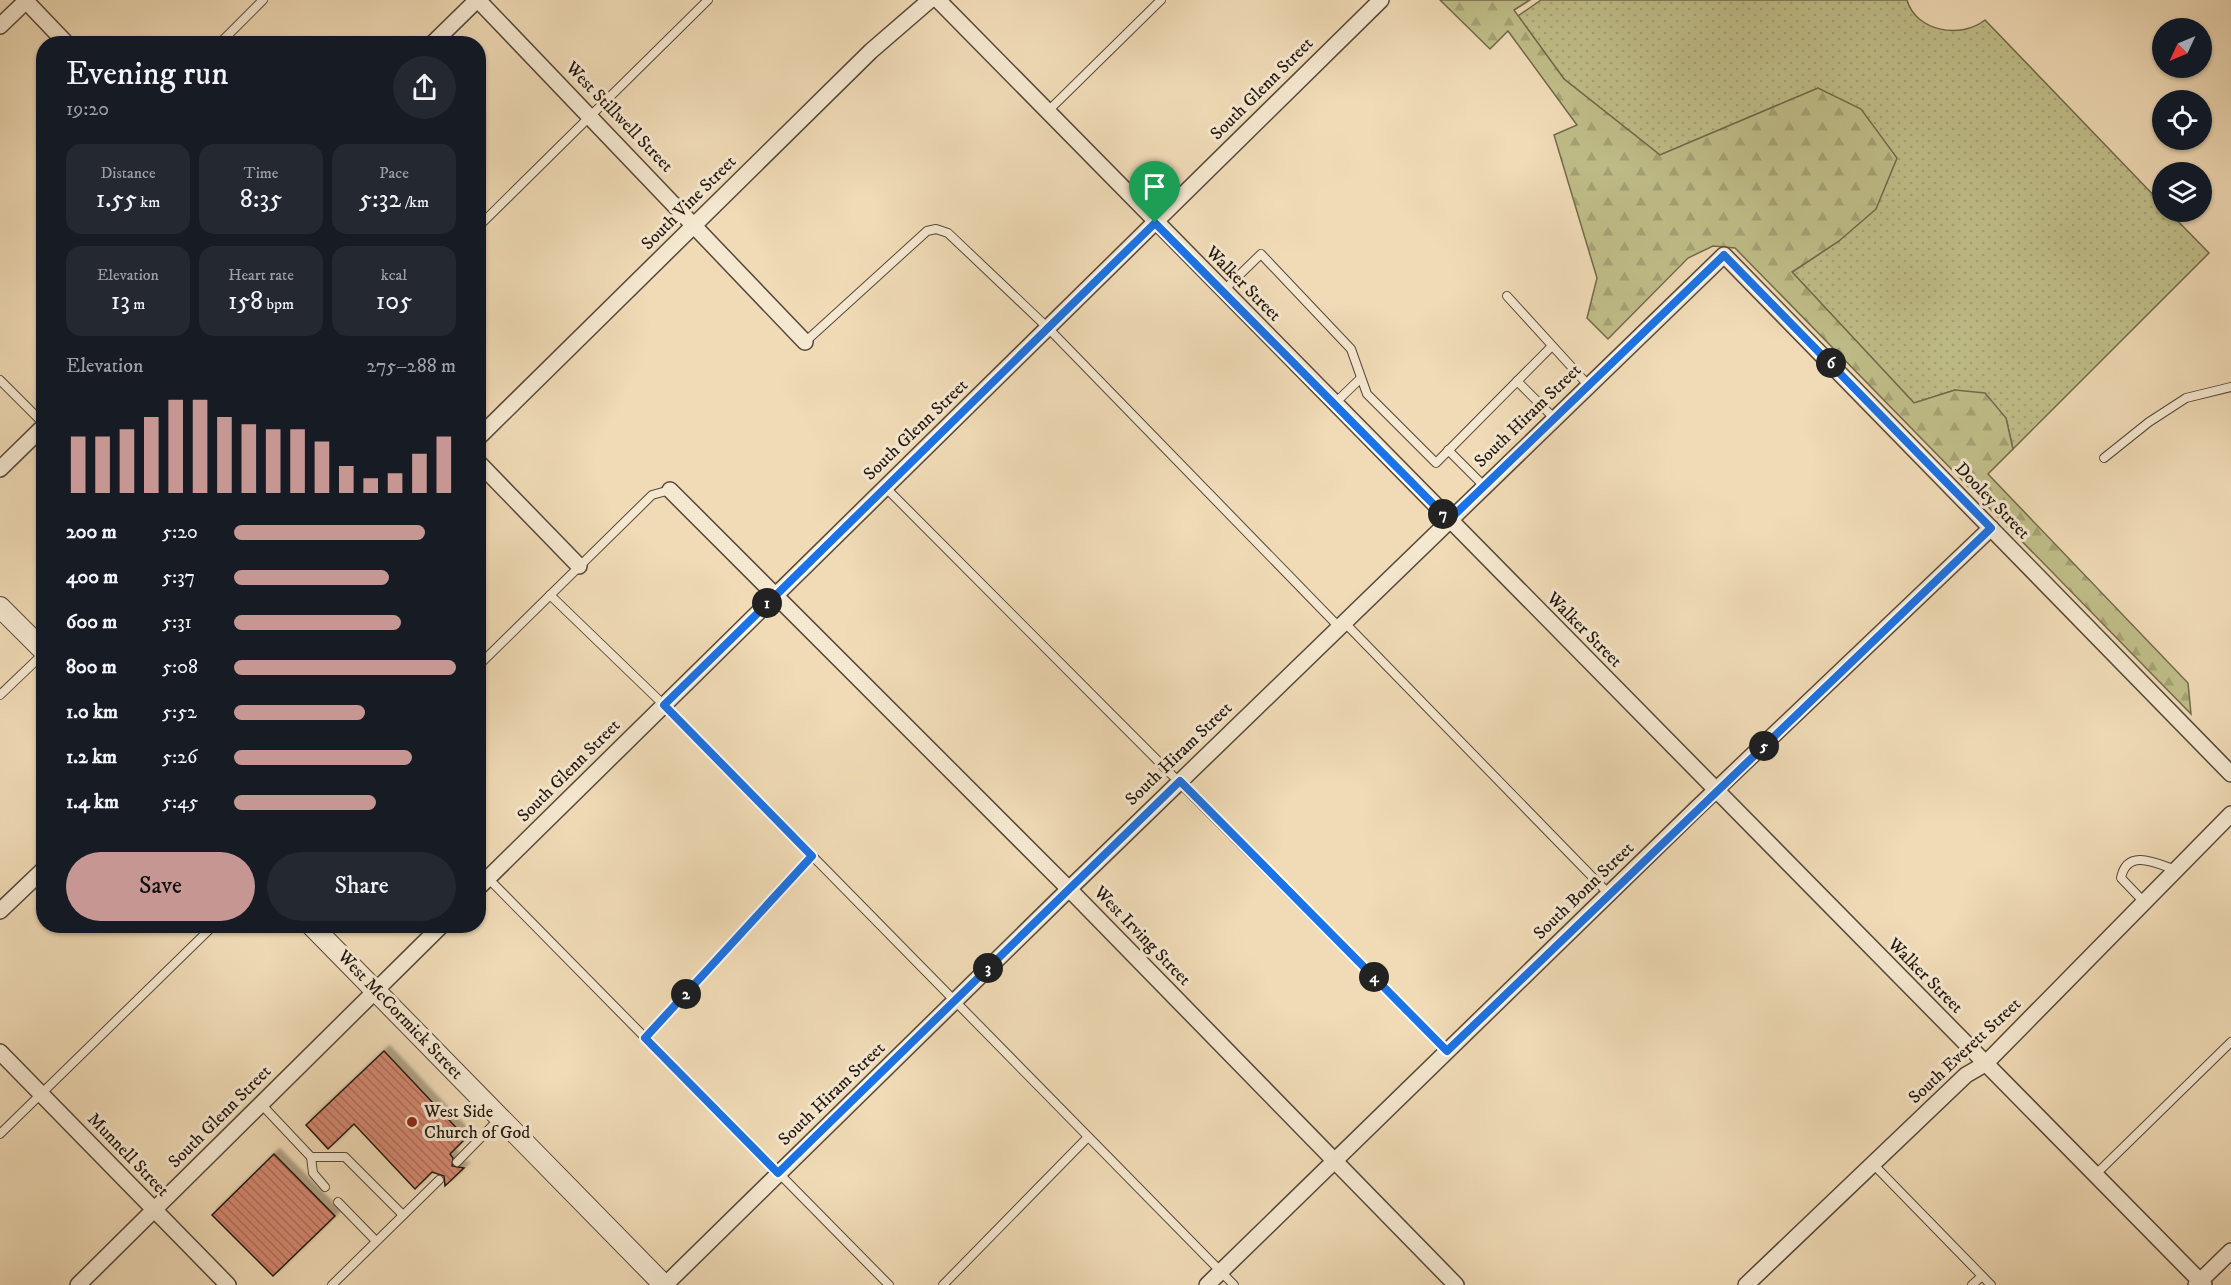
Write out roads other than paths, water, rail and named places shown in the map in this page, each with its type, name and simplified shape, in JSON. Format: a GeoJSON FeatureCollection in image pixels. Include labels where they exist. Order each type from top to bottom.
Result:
{"type":"FeatureCollection","features":[{"type":"Feature","properties":{"kind":"street"},"geometry":{"type":"LineString","coordinates":[[0,26],[26,0],[60,36]]}},
{"type":"Feature","properties":{"kind":"street"},"geometry":{"type":"LineString","coordinates":[[440,36],[477,0]]}},
{"type":"Feature","properties":{"kind":"street","name":"West Stillwell Street"},"geometry":{"type":"LineString","coordinates":[[477,0],[695,224],[805,342]]}},
{"type":"Feature","properties":{"kind":"street","name":"South Vine Street"},"geometry":{"type":"LineString","coordinates":[[486,430],[871,51],[930,0]]}},
{"type":"Feature","properties":{"kind":"street","name":"Walker Street"},"geometry":{"type":"LineString","coordinates":[[938,0],[2200,1284]]}},
{"type":"Feature","properties":{"kind":"street","name":"South Glenn Street"},"geometry":{"type":"LineString","coordinates":[[486,874],[664,705],[1381,0]]}},
{"type":"Feature","properties":{"kind":"street","name":"South Hiram Street"},"geometry":{"type":"LineString","coordinates":[[664,1285],[1180,781],[1724,255]]}},
{"type":"Feature","properties":{"kind":"street","name":"Dooley Street"},"geometry":{"type":"LineString","coordinates":[[1724,255],[2231,774]]}},
{"type":"Feature","properties":{"kind":"street"},"geometry":{"type":"LineString","coordinates":[[0,469],[36,433]]}},
{"type":"Feature","properties":{"kind":"street"},"geometry":{"type":"LineString","coordinates":[[486,470],[579,566]]}},
{"type":"Feature","properties":{"kind":"street","name":"West Irving Street"},"geometry":{"type":"LineString","coordinates":[[670,490],[1069,889],[1456,1285]]}},
{"type":"Feature","properties":{"kind":"street","name":"South Bonn Street"},"geometry":{"type":"LineString","coordinates":[[1207,1285],[1715,791],[1991,528]]}},
{"type":"Feature","properties":{"kind":"street"},"geometry":{"type":"LineString","coordinates":[[0,607],[36,644]]}},
{"type":"Feature","properties":{"kind":"street","name":"South Everett Street"},"geometry":{"type":"LineString","coordinates":[[1746,1285],[1966,1075],[1985,1064],[2231,814]]}},
{"type":"Feature","properties":{"kind":"street"},"geometry":{"type":"LineString","coordinates":[[0,911],[36,877]]}},
{"type":"Feature","properties":{"kind":"street","name":"West McCormick Street"},"geometry":{"type":"LineString","coordinates":[[319,933],[664,1285]]}},
{"type":"Feature","properties":{"kind":"street","name":"South Glenn Street"},"geometry":{"type":"LineString","coordinates":[[78,1285],[434,933]]}},
{"type":"Feature","properties":{"kind":"street","name":"Munnell Street"},"geometry":{"type":"LineString","coordinates":[[0,1052],[228,1285]]}},
{"type":"Feature","properties":{"kind":"street"},"geometry":{"type":"LineString","coordinates":[[2200,1284],[2231,1251]]}},
{"type":"Feature","properties":{"kind":"lane"},"geometry":{"type":"LineString","coordinates":[[227,36],[263,0]]}},
{"type":"Feature","properties":{"kind":"lane"},"geometry":{"type":"LineString","coordinates":[[486,218],[708,0]]}},
{"type":"Feature","properties":{"kind":"lane"},"geometry":{"type":"LineString","coordinates":[[1047,112],[1161,0]]}},
{"type":"Feature","properties":{"kind":"lane"},"geometry":{"type":"LineString","coordinates":[[805,342],[927,231],[936,229],[948,233],[1048,328],[1609,894]]}},
{"type":"Feature","properties":{"kind":"lane"},"geometry":{"type":"LineString","coordinates":[[1223,291],[1261,254],[1351,349],[1367,394],[1436,463],[1551,347]]}},
{"type":"Feature","properties":{"kind":"lane"},"geometry":{"type":"LineString","coordinates":[[1508,296],[1531,320],[1551,347],[1588,385]]}},
{"type":"Feature","properties":{"kind":"lane"},"geometry":{"type":"LineString","coordinates":[[1334,404],[1361,378]]}},
{"type":"Feature","properties":{"kind":"lane"},"geometry":{"type":"LineString","coordinates":[[0,380],[36,417]]}},
{"type":"Feature","properties":{"kind":"lane"},"geometry":{"type":"LineString","coordinates":[[1517,381],[1554,418]]}},
{"type":"Feature","properties":{"kind":"lane"},"geometry":{"type":"LineString","coordinates":[[2104,458],[2149,422],[2186,398],[2231,387]]}},
{"type":"Feature","properties":{"kind":"lane"},"geometry":{"type":"LineString","coordinates":[[1448,450],[1484,486]]}},
{"type":"Feature","properties":{"kind":"lane"},"geometry":{"type":"LineString","coordinates":[[885,487],[1447,1051]]}},
{"type":"Feature","properties":{"kind":"lane"},"geometry":{"type":"LineString","coordinates":[[486,658],[652,495],[670,490]]}},
{"type":"Feature","properties":{"kind":"lane"},"geometry":{"type":"LineString","coordinates":[[550,595],[664,705],[1234,1285]]}},
{"type":"Feature","properties":{"kind":"lane"},"geometry":{"type":"LineString","coordinates":[[0,695],[36,660]]}},
{"type":"Feature","properties":{"kind":"lane"},"geometry":{"type":"LineString","coordinates":[[645,1038],[812,856]]}},
{"type":"Feature","properties":{"kind":"lane"},"geometry":{"type":"LineString","coordinates":[[2144,902],[2121,878],[2122,870],[2129,862],[2137,859],[2146,860],[2176,870]]}},
{"type":"Feature","properties":{"kind":"lane"},"geometry":{"type":"LineString","coordinates":[[486,882],[645,1038],[889,1285]]}},
{"type":"Feature","properties":{"kind":"lane"},"geometry":{"type":"LineString","coordinates":[[0,1134],[206,933]]}},
{"type":"Feature","properties":{"kind":"lane"},"geometry":{"type":"LineString","coordinates":[[2095,1175],[2231,1042]]}},
{"type":"Feature","properties":{"kind":"lane"},"geometry":{"type":"LineString","coordinates":[[261,1104],[311,1157],[313,1173],[325,1187]]}},
{"type":"Feature","properties":{"kind":"lane"},"geometry":{"type":"LineString","coordinates":[[457,1162],[500,1118]]}},
{"type":"Feature","properties":{"kind":"lane"},"geometry":{"type":"LineString","coordinates":[[943,1285],[1088,1137]]}},
{"type":"Feature","properties":{"kind":"lane"},"geometry":{"type":"LineString","coordinates":[[311,1157],[345,1157],[403,1215]]}},
{"type":"Feature","properties":{"kind":"lane"},"geometry":{"type":"LineString","coordinates":[[1873,1164],[1991,1285]]}},
{"type":"Feature","properties":{"kind":"lane"},"geometry":{"type":"LineString","coordinates":[[333,1285],[439,1180]]}},
{"type":"Feature","properties":{"kind":"lane"},"geometry":{"type":"LineString","coordinates":[[338,1202],[376,1241]]}},
{"type":"Feature","properties":{"kind":"lane"},"geometry":{"type":"LineString","coordinates":[[1972,1285],[1982,1276]]}},
{"type":"Feature","properties":{"kind":"place","name":"West Side Church of God"},"geometry":{"type":"Point","coordinates":[412,1122]}}]}
